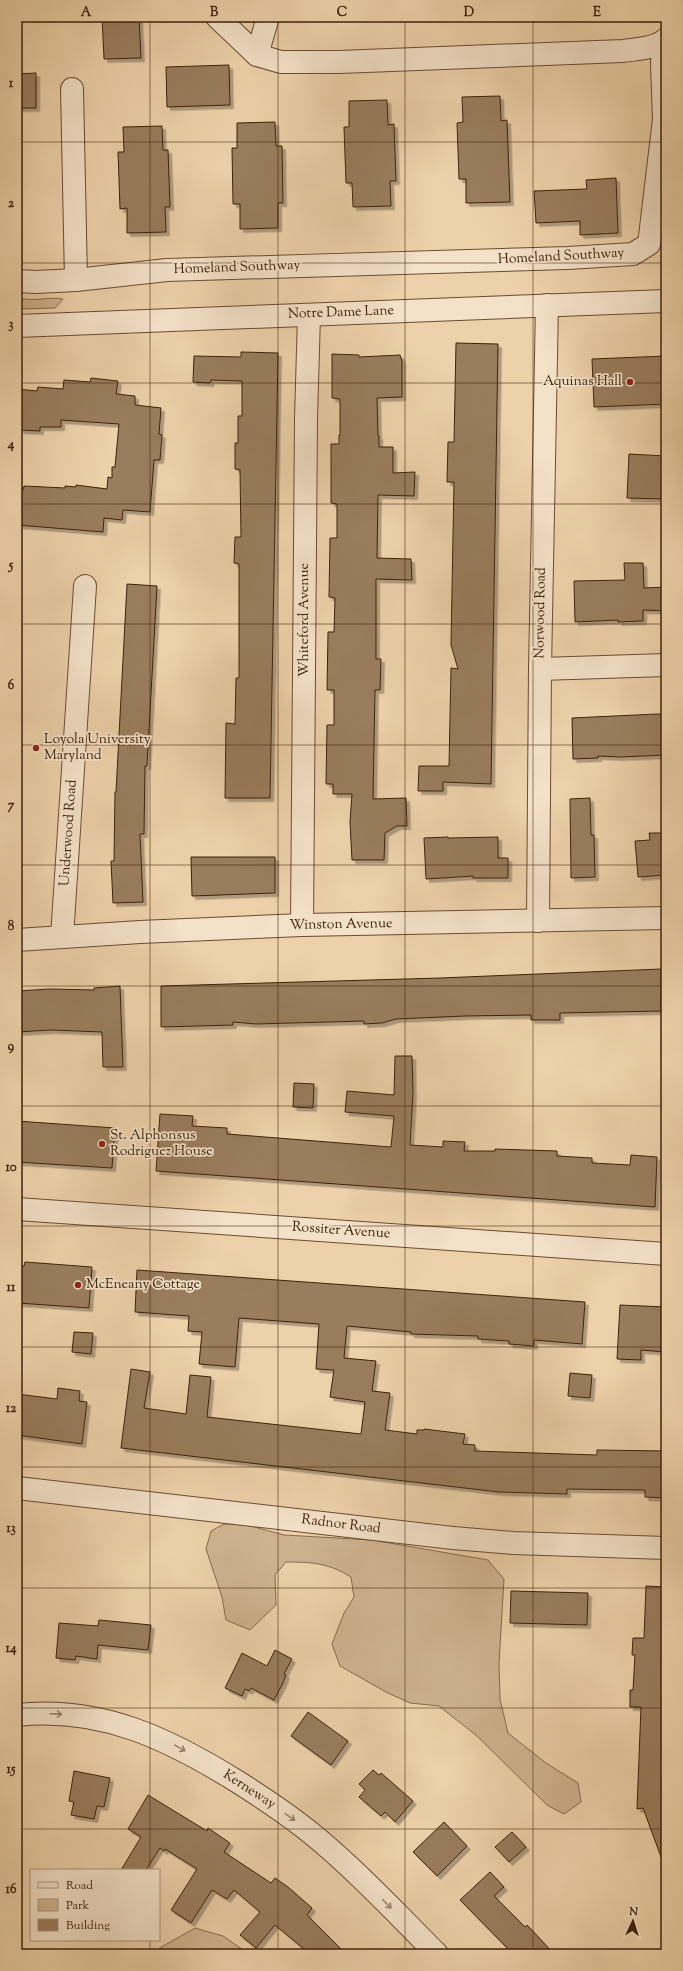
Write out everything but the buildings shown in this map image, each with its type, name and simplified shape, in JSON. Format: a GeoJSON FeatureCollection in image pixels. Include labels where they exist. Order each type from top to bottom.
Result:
{"type":"FeatureCollection","features":[{"type":"Feature","properties":{"kind":"street","name":"Homeland Southway"},"geometry":{"type":"LineString","coordinates":[[17,281],[36,282],[76,280],[167,270],[552,259],[633,254],[649,244],[664,119],[662,65],[664,40],[647,48],[623,51],[339,62],[281,62],[257,55],[217,17]]}},
{"type":"Feature","properties":{"kind":"street"},"geometry":{"type":"LineString","coordinates":[[257,55],[268,17]]}},
{"type":"Feature","properties":{"kind":"street"},"geometry":{"type":"LineString","coordinates":[[72,89],[76,280]]}},
{"type":"Feature","properties":{"kind":"street","name":"Notre Dame Lane"},"geometry":{"type":"LineString","coordinates":[[17,326],[666,301]]}},
{"type":"Feature","properties":{"kind":"street","name":"Norwood Road"},"geometry":{"type":"LineString","coordinates":[[538,921],[540,669],[548,305]]}},
{"type":"Feature","properties":{"kind":"street","name":"Whiteford Avenue"},"geometry":{"type":"LineString","coordinates":[[302,925],[306,419],[309,315]]}},
{"type":"Feature","properties":{"kind":"street","name":"Underwood Road"},"geometry":{"type":"LineString","coordinates":[[62,937],[85,586]]}},
{"type":"Feature","properties":{"kind":"street"},"geometry":{"type":"LineString","coordinates":[[540,669],[666,665]]}},
{"type":"Feature","properties":{"kind":"street","name":"Winston Avenue"},"geometry":{"type":"LineString","coordinates":[[17,940],[140,932],[302,925],[666,918]]}},
{"type":"Feature","properties":{"kind":"street","name":"Rossiter Avenue"},"geometry":{"type":"LineString","coordinates":[[17,1209],[666,1254]]}},
{"type":"Feature","properties":{"kind":"street","name":"Radnor Road"},"geometry":{"type":"LineString","coordinates":[[17,1488],[453,1538],[513,1543],[666,1548]]}},
{"type":"Feature","properties":{"kind":"street","name":"Kerneway"},"geometry":{"type":"LineString","coordinates":[[17,1715],[58,1714],[89,1717],[119,1724],[149,1733],[200,1759],[253,1791],[324,1844],[437,1954]]}},
{"type":"Feature","properties":{"kind":"green space"},"geometry":{"type":"Polygon","coordinates":[[[17,297],[22,299],[63,299],[55,308],[20,309],[17,308],[17,297]]]}},
{"type":"Feature","properties":{"kind":"green space"},"geometry":{"type":"Polygon","coordinates":[[[224,1524],[247,1525],[284,1535],[372,1540],[488,1560],[504,1579],[499,1663],[500,1699],[508,1733],[546,1763],[578,1783],[581,1802],[564,1814],[547,1805],[477,1736],[439,1706],[410,1703],[386,1692],[340,1666],[332,1644],[344,1613],[354,1597],[351,1577],[343,1572],[320,1564],[286,1562],[275,1575],[276,1605],[250,1630],[226,1620],[222,1597],[206,1549],[211,1531],[224,1524]]]}},
{"type":"Feature","properties":{"kind":"green space"},"geometry":{"type":"Polygon","coordinates":[[[195,1928],[223,1936],[249,1954],[149,1954],[195,1928]]]}},
{"type":"Feature","properties":{"kind":"place","name":"Aquinas Hall"},"geometry":{"type":"Point","coordinates":[630,382]}},
{"type":"Feature","properties":{"kind":"place","name":"Loyola University Maryland"},"geometry":{"type":"Point","coordinates":[36,748]}},
{"type":"Feature","properties":{"kind":"place","name":"St. Alphonsus Rodriguez House"},"geometry":{"type":"Point","coordinates":[102,1144]}},
{"type":"Feature","properties":{"kind":"place","name":"McEneany Cottage"},"geometry":{"type":"Point","coordinates":[78,1285]}}]}
